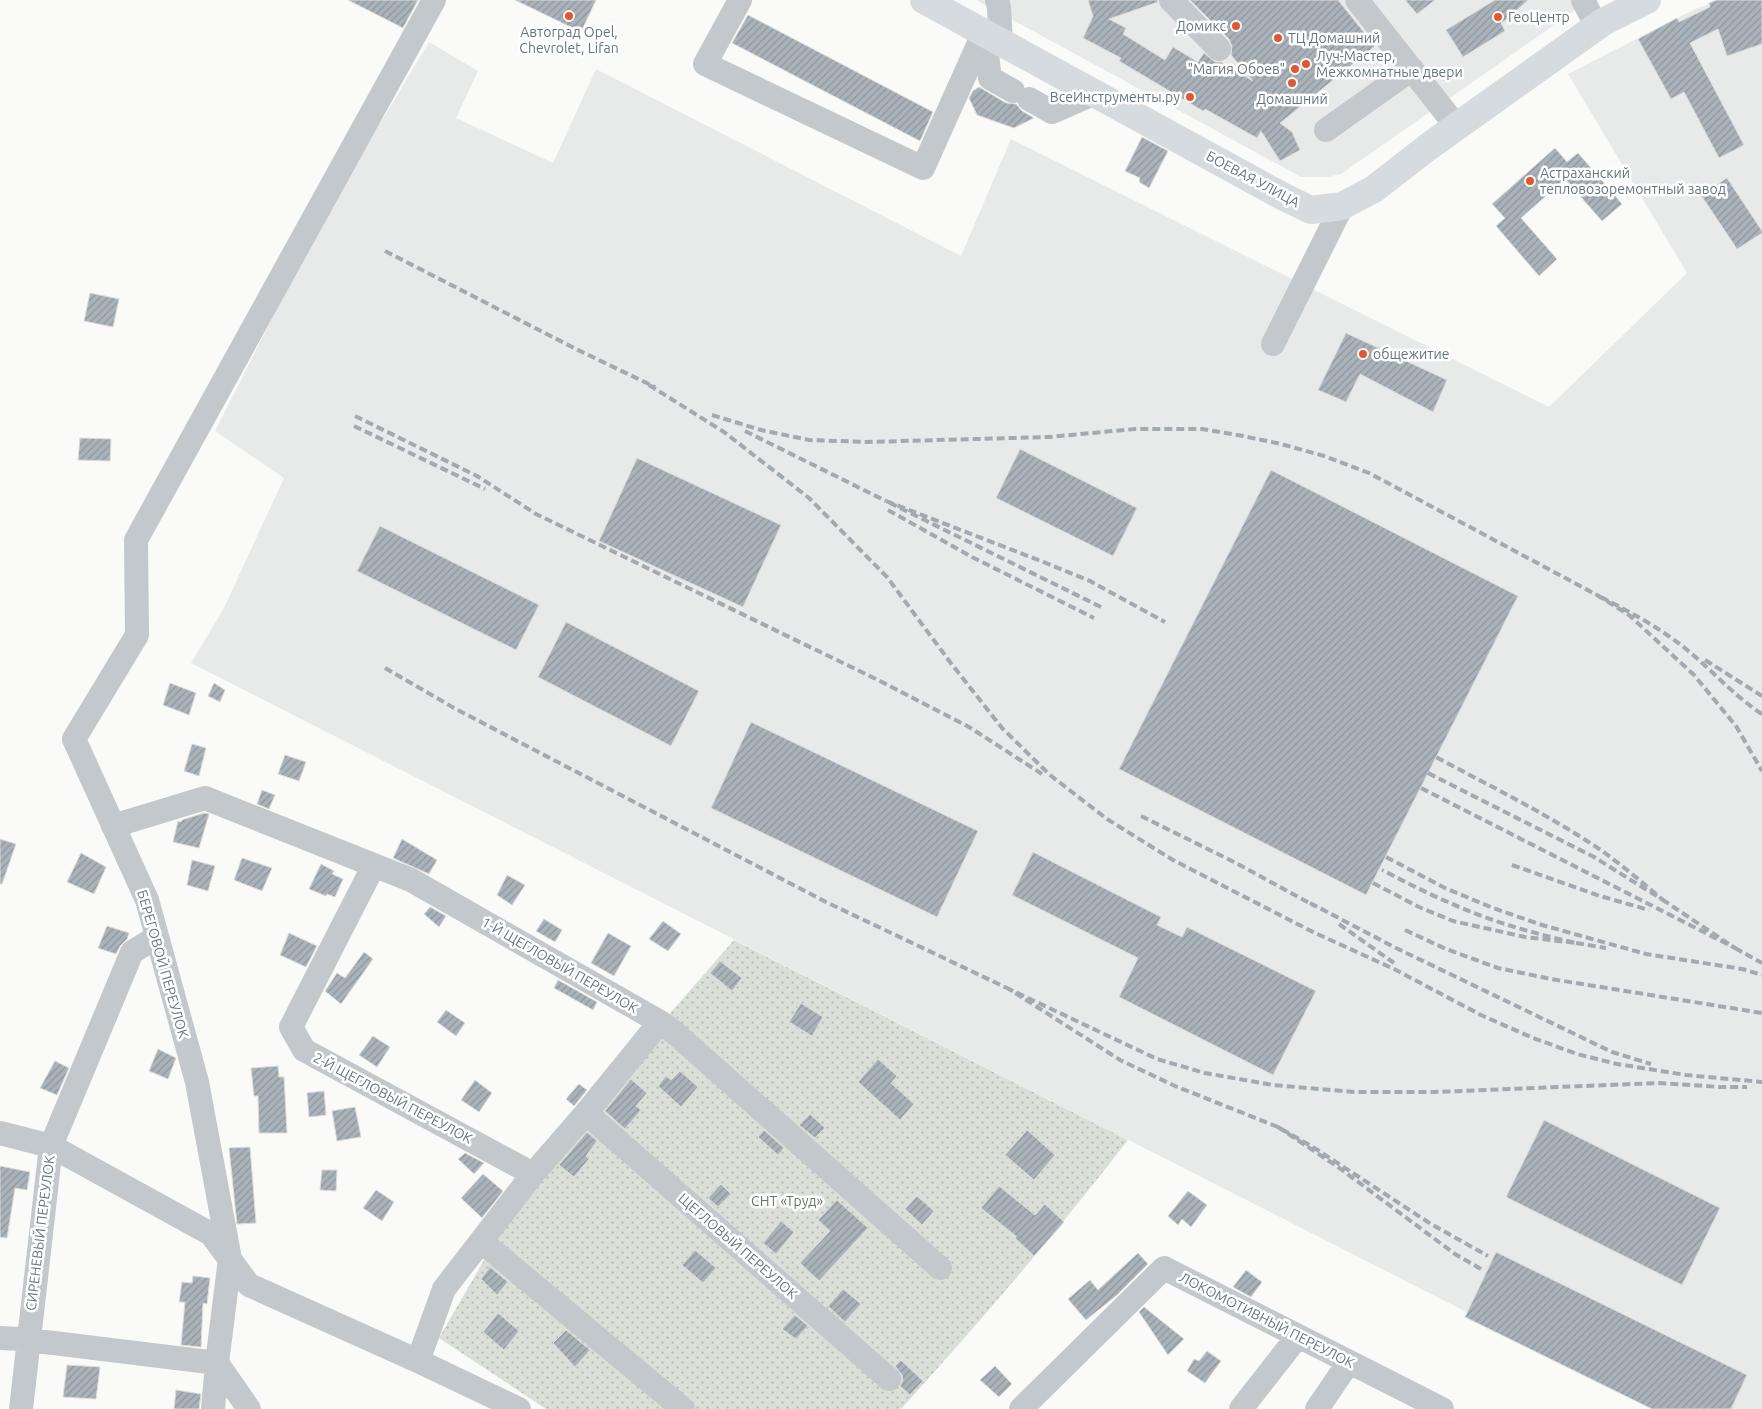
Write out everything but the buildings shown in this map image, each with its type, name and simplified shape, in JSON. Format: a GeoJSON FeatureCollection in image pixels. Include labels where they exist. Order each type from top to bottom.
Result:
{"type":"FeatureCollection","features":[{"type":"Feature","properties":{"kind":"main road","name":"БОЕВАЯ УЛИЦА"},"geometry":{"type":"LineString","coordinates":[[924,0],[1311,210],[1342,206],[1374,189],[1428,147],[1596,27],[1647,0]]}},
{"type":"Feature","properties":{"kind":"street","name":"БЕРЕГОВОЙ ПЕРЕУЛОК"},"geometry":{"type":"LineString","coordinates":[[230,1259],[197,1082],[147,900],[74,739],[137,635],[136,540],[434,0]]}},
{"type":"Feature","properties":{"kind":"street"},"geometry":{"type":"LineString","coordinates":[[740,0],[705,64],[923,168],[993,37]]}},
{"type":"Feature","properties":{"kind":"street"},"geometry":{"type":"LineString","coordinates":[[997,0],[999,8],[993,37],[990,78],[1052,112],[1095,93]]}},
{"type":"Feature","properties":{"kind":"street"},"geometry":{"type":"LineString","coordinates":[[1171,0],[1219,49]]}},
{"type":"Feature","properties":{"kind":"street"},"geometry":{"type":"LineString","coordinates":[[1357,0],[1457,127]]}},
{"type":"Feature","properties":{"kind":"street"},"geometry":{"type":"LineString","coordinates":[[1583,0],[1596,27]]}},
{"type":"Feature","properties":{"kind":"street"},"geometry":{"type":"LineString","coordinates":[[1326,130],[1412,69]]}},
{"type":"Feature","properties":{"kind":"street"},"geometry":{"type":"LineString","coordinates":[[1273,344],[1342,206]]}},
{"type":"Feature","properties":{"kind":"street","name":"1-Й ЩЕГЛОВЫЙ ПЕРЕУЛОК"},"geometry":{"type":"LineString","coordinates":[[114,826],[205,798],[411,880],[660,1022],[675,1033],[940,1268]]}},
{"type":"Feature","properties":{"kind":"street","name":"2-Й ЩЕГЛОВЫЙ ПЕРЕУЛОК"},"geometry":{"type":"LineString","coordinates":[[374,865],[291,1028],[304,1050],[533,1174]]}},
{"type":"Feature","properties":{"kind":"street","name":"СИРЕНЕВЫЙ ПЕРЕУЛОК"},"geometry":{"type":"LineString","coordinates":[[21,1409],[51,1146],[132,952],[157,937]]}},
{"type":"Feature","properties":{"kind":"street"},"geometry":{"type":"LineString","coordinates":[[418,1361],[444,1289],[533,1174],[586,1113],[660,1022]]}},
{"type":"Feature","properties":{"kind":"street","name":"ЩЕГЛОВЫЙ ПЕРЕУЛОК"},"geometry":{"type":"LineString","coordinates":[[586,1113],[889,1379]]}},
{"type":"Feature","properties":{"kind":"street"},"geometry":{"type":"LineString","coordinates":[[0,1133],[51,1146],[211,1234],[249,1285],[519,1409]]}},
{"type":"Feature","properties":{"kind":"street"},"geometry":{"type":"LineString","coordinates":[[482,1242],[683,1409]]}},
{"type":"Feature","properties":{"kind":"street"},"geometry":{"type":"LineString","coordinates":[[213,1409],[230,1259]]}},
{"type":"Feature","properties":{"kind":"street","name":"ЛОКОМОТИВНЫЙ ПЕРЕУЛОК"},"geometry":{"type":"LineString","coordinates":[[1021,1409],[1164,1268],[1442,1409]]}},
{"type":"Feature","properties":{"kind":"street"},"geometry":{"type":"LineString","coordinates":[[1241,1409],[1298,1336]]}},
{"type":"Feature","properties":{"kind":"street"},"geometry":{"type":"LineString","coordinates":[[0,1338],[217,1363],[249,1409]]}},
{"type":"Feature","properties":{"kind":"street"},"geometry":{"type":"LineString","coordinates":[[1326,1406],[1349,1362]]}},
{"type":"Feature","properties":{"kind":"shaded area"},"geometry":{"type":"Polygon","coordinates":[[[976,0],[1590,0],[1341,174],[1328,177],[1301,177],[976,0]]]}},
{"type":"Feature","properties":{"kind":"shaded area"},"geometry":{"type":"Polygon","coordinates":[[[1719,0],[1762,0],[1762,1409],[1657,1409],[191,663],[223,610],[284,478],[215,431],[320,224],[429,42],[478,71],[456,118],[553,163],[596,69],[961,256],[1011,139],[1549,407],[1687,273],[1568,74],[1693,10],[1719,0]]]}},
{"type":"Feature","properties":{"kind":"green space","name":"СНТ «Труд»"},"geometry":{"type":"Polygon","coordinates":[[[734,940],[1128,1140],[1017,1277],[901,1409],[546,1409],[439,1338],[487,1255],[489,1241],[665,1019],[734,940]]]}},
{"type":"Feature","properties":{"kind":"railway"},"geometry":{"type":"LineString","coordinates":[[385,251],[576,349],[655,387]]}},
{"type":"Feature","properties":{"kind":"railway"},"geometry":{"type":"LineString","coordinates":[[649,385],[724,432],[809,498],[887,577],[1002,728],[1050,775],[1107,819],[1173,860],[1313,932],[1394,969],[1481,1015],[1533,1038],[1577,1054],[1617,1064],[1686,1075],[1762,1082]]}},
{"type":"Feature","properties":{"kind":"railway"},"geometry":{"type":"LineString","coordinates":[[712,415],[761,430],[809,440],[867,442],[1049,437],[1135,429],[1202,429],[1243,436],[1324,456],[1369,473],[1597,595]]}},
{"type":"Feature","properties":{"kind":"railway"},"geometry":{"type":"LineString","coordinates":[[355,416],[477,476],[536,514],[880,681],[969,727],[1042,774]]}},
{"type":"Feature","properties":{"kind":"railway"},"geometry":{"type":"LineString","coordinates":[[354,426],[485,489]]}},
{"type":"Feature","properties":{"kind":"railway"},"geometry":{"type":"LineString","coordinates":[[745,431],[886,501]]}},
{"type":"Feature","properties":{"kind":"railway"},"geometry":{"type":"LineString","coordinates":[[1101,607],[886,501],[1090,581],[1165,622]]}},
{"type":"Feature","properties":{"kind":"railway"},"geometry":{"type":"LineString","coordinates":[[888,510],[972,557],[1094,618]]}},
{"type":"Feature","properties":{"kind":"railway"},"geometry":{"type":"LineString","coordinates":[[1762,714],[1742,699],[1676,641],[1643,620],[1597,595],[1629,615],[1694,675],[1736,726],[1762,771]]}},
{"type":"Feature","properties":{"kind":"railway"},"geometry":{"type":"LineString","coordinates":[[1705,660],[1762,696]]}},
{"type":"Feature","properties":{"kind":"railway"},"geometry":{"type":"LineString","coordinates":[[385,668],[454,708],[826,902],[1009,989]]}},
{"type":"Feature","properties":{"kind":"railway"},"geometry":{"type":"LineString","coordinates":[[1428,773],[1594,857],[1663,900],[1635,876],[1584,839],[1530,807],[1436,757]]}},
{"type":"Feature","properties":{"kind":"railway"},"geometry":{"type":"LineString","coordinates":[[1421,788],[1735,948],[1663,900]]}},
{"type":"Feature","properties":{"kind":"railway"},"geometry":{"type":"LineString","coordinates":[[1141,816],[1234,862],[1315,906]]}},
{"type":"Feature","properties":{"kind":"railway"},"geometry":{"type":"LineString","coordinates":[[1386,857],[1445,888],[1493,908],[1542,925],[1646,954],[1742,969],[1762,975]]}},
{"type":"Feature","properties":{"kind":"railway"},"geometry":{"type":"LineString","coordinates":[[1512,865],[1600,896],[1649,910]]}},
{"type":"Feature","properties":{"kind":"railway"},"geometry":{"type":"LineString","coordinates":[[1373,883],[1419,907],[1453,921],[1525,937],[1576,943],[1527,931],[1463,909],[1382,870]]}},
{"type":"Feature","properties":{"kind":"railway"},"geometry":{"type":"LineString","coordinates":[[1310,903],[1396,948],[1612,1052],[1651,1064]]}},
{"type":"Feature","properties":{"kind":"railway"},"geometry":{"type":"LineString","coordinates":[[1339,924],[1394,963]]}},
{"type":"Feature","properties":{"kind":"railway"},"geometry":{"type":"LineString","coordinates":[[1405,930],[1446,949],[1498,968],[1551,979],[1762,1013]]}},
{"type":"Feature","properties":{"kind":"railway"},"geometry":{"type":"LineString","coordinates":[[1576,943],[1606,948]]}},
{"type":"Feature","properties":{"kind":"railway"},"geometry":{"type":"LineString","coordinates":[[1735,948],[1762,963]]}},
{"type":"Feature","properties":{"kind":"railway"},"geometry":{"type":"LineString","coordinates":[[1278,1127],[1175,1086],[1120,1060],[1009,989],[1157,1059],[1205,1073],[1273,1085],[1354,1092],[1435,1092],[1658,1083],[1747,1087]]}},
{"type":"Feature","properties":{"kind":"railway"},"geometry":{"type":"LineString","coordinates":[[1481,1269],[1455,1254],[1338,1167],[1278,1127],[1316,1149],[1431,1224],[1488,1256]]}},
{"type":"Feature","properties":{"kind":"place","name":"Автоград Opel, Chevrolet, Lifan"},"geometry":{"type":"Point","coordinates":[569,16]}},
{"type":"Feature","properties":{"kind":"place","name":"ГеоЦентр"},"geometry":{"type":"Point","coordinates":[1498,17]}},
{"type":"Feature","properties":{"kind":"place","name":"Домикс"},"geometry":{"type":"Point","coordinates":[1236,26]}},
{"type":"Feature","properties":{"kind":"place","name":"ТЦ Домашний"},"geometry":{"type":"Point","coordinates":[1278,38]}},
{"type":"Feature","properties":{"kind":"place","name":"Луч-Мастер, Межкомнатные двери"},"geometry":{"type":"Point","coordinates":[1306,64]}},
{"type":"Feature","properties":{"kind":"place","name":"\"Магия Обоев\""},"geometry":{"type":"Point","coordinates":[1295,69]}},
{"type":"Feature","properties":{"kind":"place","name":"Домашний"},"geometry":{"type":"Point","coordinates":[1292,83]}},
{"type":"Feature","properties":{"kind":"place","name":"ВсеИнструменты.ру"},"geometry":{"type":"Point","coordinates":[1190,97]}},
{"type":"Feature","properties":{"kind":"place","name":"Астраханский тепловозоремонтный завод"},"geometry":{"type":"Point","coordinates":[1530,181]}},
{"type":"Feature","properties":{"kind":"place","name":"общежитие"},"geometry":{"type":"Point","coordinates":[1363,354]}}]}
